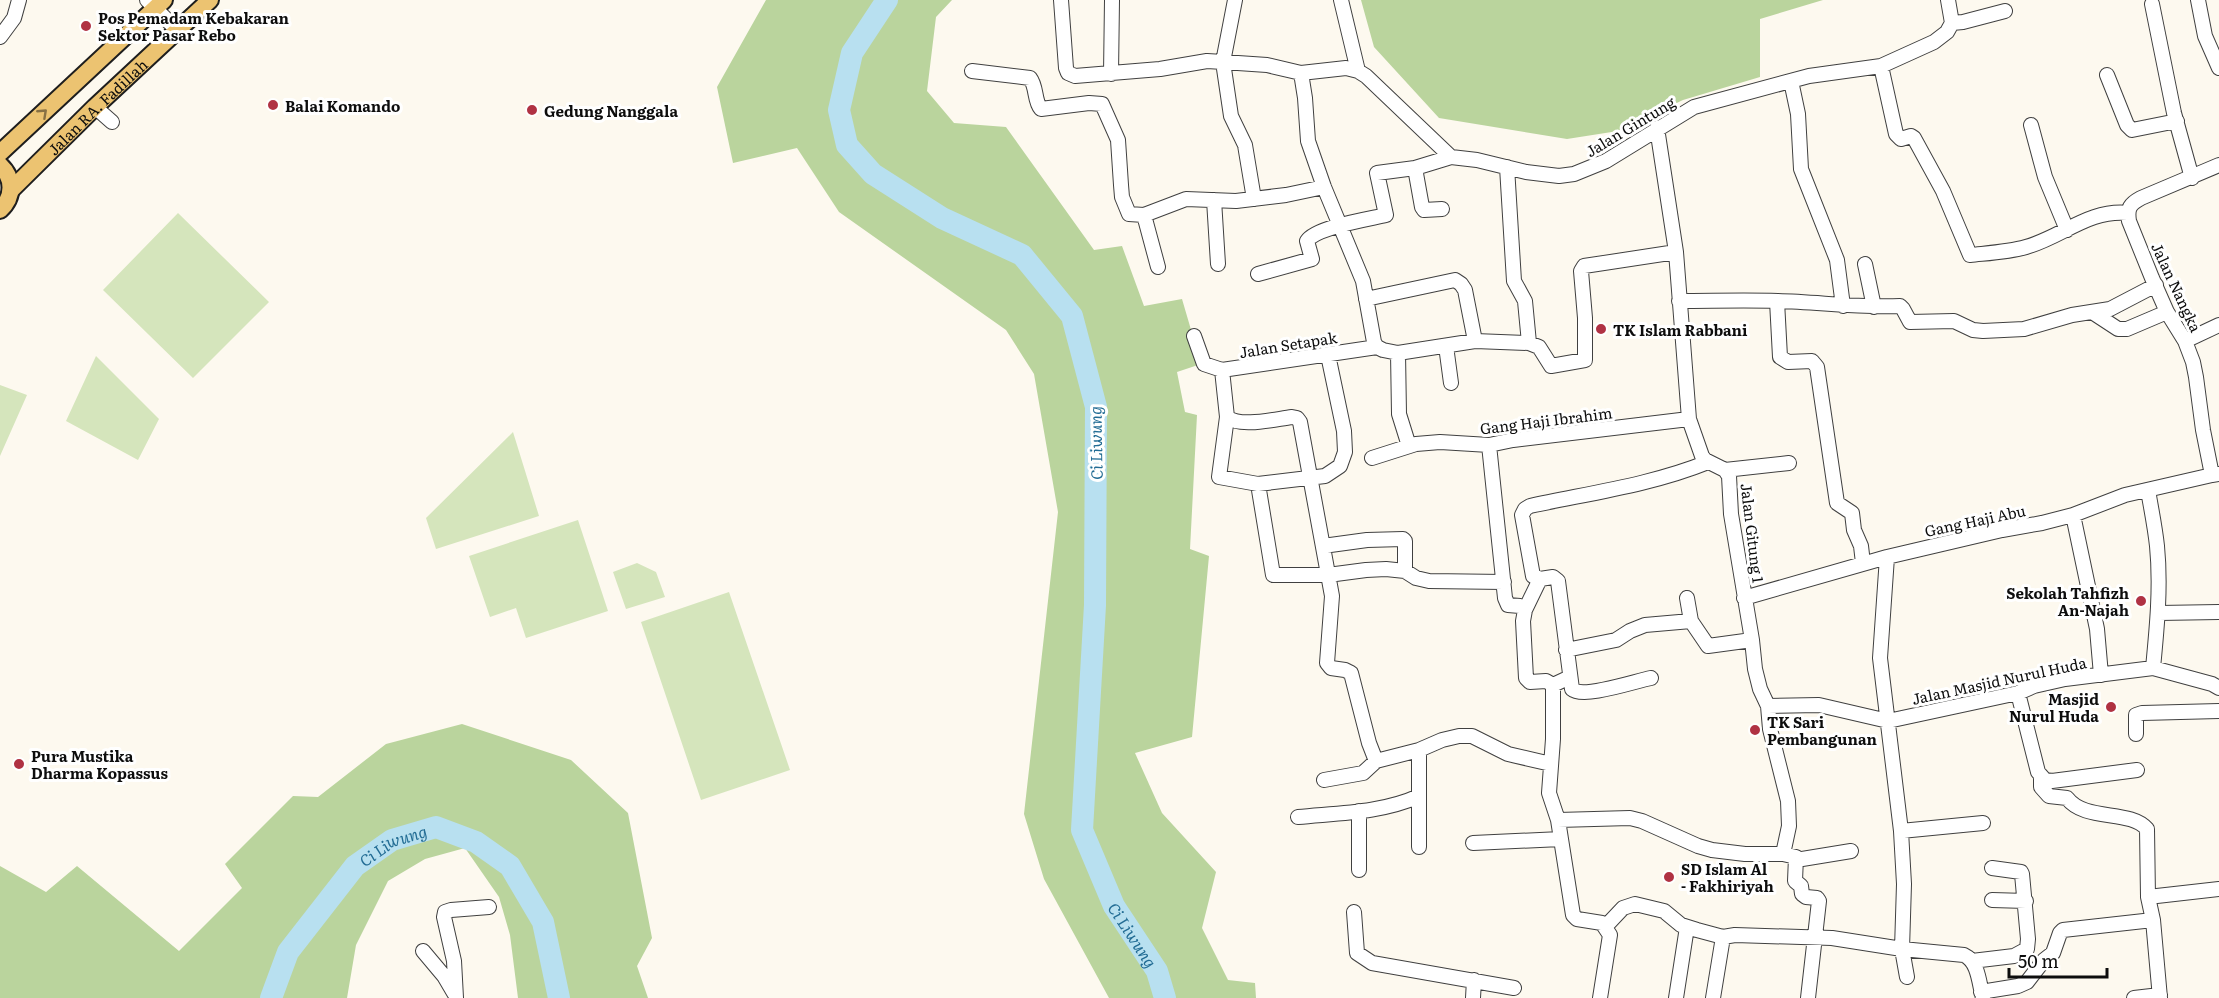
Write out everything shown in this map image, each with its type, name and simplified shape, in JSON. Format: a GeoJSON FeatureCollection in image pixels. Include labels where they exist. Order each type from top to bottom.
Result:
{"type":"FeatureCollection","features":[{"type":"Feature","properties":{"kind":"main road","name":"Jalan RA. Fadillah"},"geometry":{"type":"LineString","coordinates":[[0,210],[7,202],[11,190],[95,107],[210,0]]}},
{"type":"Feature","properties":{"kind":"main road","name":"Jalan RA. Fadillah"},"geometry":{"type":"LineString","coordinates":[[0,153],[155,3]]}},
{"type":"Feature","properties":{"kind":"main road"},"geometry":{"type":"LineString","coordinates":[[0,165],[9,176],[11,190]]}},
{"type":"Feature","properties":{"kind":"street"},"geometry":{"type":"LineString","coordinates":[[0,37],[14,18],[19,0]]}},
{"type":"Feature","properties":{"kind":"street"},"geometry":{"type":"LineString","coordinates":[[1061,0],[1066,68],[1068,73],[1075,76],[1160,69],[1207,61],[1266,65],[1301,73],[1346,68],[1366,76],[1450,157]]}},
{"type":"Feature","properties":{"kind":"street"},"geometry":{"type":"LineString","coordinates":[[1112,0],[1112,74]]}},
{"type":"Feature","properties":{"kind":"street"},"geometry":{"type":"LineString","coordinates":[[1235,0],[1223,62],[1231,116],[1245,145],[1254,199]]}},
{"type":"Feature","properties":{"kind":"street"},"geometry":{"type":"LineString","coordinates":[[1341,0],[1358,71]]}},
{"type":"Feature","properties":{"kind":"street"},"geometry":{"type":"LineString","coordinates":[[1948,0],[1952,23],[2005,11]]}},
{"type":"Feature","properties":{"kind":"street"},"geometry":{"type":"LineString","coordinates":[[2198,0],[2205,36],[2219,68]]}},
{"type":"Feature","properties":{"kind":"street"},"geometry":{"type":"LineString","coordinates":[[155,3],[177,30]]}},
{"type":"Feature","properties":{"kind":"street"},"geometry":{"type":"LineString","coordinates":[[2152,4],[2176,122],[2192,178]]}},
{"type":"Feature","properties":{"kind":"street","name":"Jalan Gintung"},"geometry":{"type":"LineString","coordinates":[[1258,274],[1312,259],[1307,241],[1312,235],[1386,215],[1377,172],[1415,168],[1450,157],[1478,160],[1559,176],[1574,174],[1606,161],[1694,107],[1791,81],[1881,66],[1934,42],[1947,32],[1952,23]]}},
{"type":"Feature","properties":{"kind":"street"},"geometry":{"type":"LineString","coordinates":[[1881,66],[1896,134],[1901,139],[1911,136],[1914,138],[1943,190],[1970,255],[2026,247],[2067,230],[2079,221],[2105,213],[2127,213],[2130,205],[2141,198],[2219,165]]}},
{"type":"Feature","properties":{"kind":"street"},"geometry":{"type":"LineString","coordinates":[[972,71],[1030,78],[1034,83],[1038,105],[1041,109],[1089,103],[1102,104],[1118,140],[1120,185],[1127,212],[1135,216],[1144,215],[1186,199],[1236,201],[1324,187]]}},
{"type":"Feature","properties":{"kind":"street"},"geometry":{"type":"LineString","coordinates":[[1301,73],[1308,141],[1324,187],[1363,281],[1377,347],[1398,353],[1475,341],[1529,344],[1539,347],[1551,366],[1585,360],[1581,271],[1584,266],[1676,252]]}},
{"type":"Feature","properties":{"kind":"street"},"geometry":{"type":"LineString","coordinates":[[2106,75],[2127,125],[2132,130],[2176,122]]}},
{"type":"Feature","properties":{"kind":"street"},"geometry":{"type":"LineString","coordinates":[[1791,81],[1798,114],[1801,169],[1837,260],[1844,306]]}},
{"type":"Feature","properties":{"kind":"street"},"geometry":{"type":"LineString","coordinates":[[95,107],[112,122]]}},
{"type":"Feature","properties":{"kind":"street"},"geometry":{"type":"LineString","coordinates":[[2031,125],[2045,177],[2067,230]]}},
{"type":"Feature","properties":{"kind":"street"},"geometry":{"type":"LineString","coordinates":[[1650,678],[1596,691],[1578,693],[1572,689],[1558,581],[1553,577],[1536,578],[1532,573],[1522,515],[1525,509],[1572,497],[1627,487],[1683,472],[1708,462],[1702,456],[1689,419],[1676,252],[1657,128]]}},
{"type":"Feature","properties":{"kind":"street"},"geometry":{"type":"LineString","coordinates":[[1507,167],[1514,281],[1525,301],[1529,344]]}},
{"type":"Feature","properties":{"kind":"street"},"geometry":{"type":"LineString","coordinates":[[1415,168],[1422,207],[1424,210],[1442,209]]}},
{"type":"Feature","properties":{"kind":"street"},"geometry":{"type":"LineString","coordinates":[[1214,201],[1218,264]]}},
{"type":"Feature","properties":{"kind":"street","name":"Jalan Nangka"},"geometry":{"type":"LineString","coordinates":[[2127,213],[2167,312],[2185,341],[2196,377],[2203,430],[2216,475]]}},
{"type":"Feature","properties":{"kind":"street"},"geometry":{"type":"LineString","coordinates":[[1144,215],[1158,267]]}},
{"type":"Feature","properties":{"kind":"street"},"geometry":{"type":"LineString","coordinates":[[1865,264],[1874,307]]}},
{"type":"Feature","properties":{"kind":"street"},"geometry":{"type":"LineString","coordinates":[[1366,299],[1455,280],[1465,290],[1475,341]]}},
{"type":"Feature","properties":{"kind":"street"},"geometry":{"type":"LineString","coordinates":[[1680,301],[1777,301],[1831,303],[1844,306],[1899,306],[1910,322],[1954,321],[1973,330],[1983,331],[2024,329],[2046,321],[2110,309],[2156,285]]}},
{"type":"Feature","properties":{"kind":"street"},"geometry":{"type":"LineString","coordinates":[[1777,301],[1780,357],[1788,362],[1812,361],[1817,367],[1837,503],[1852,513],[1854,532],[1861,546],[1863,563]]}},
{"type":"Feature","properties":{"kind":"street"},"geometry":{"type":"LineString","coordinates":[[2092,312],[2118,329],[2127,329],[2167,312]]}},
{"type":"Feature","properties":{"kind":"street"},"geometry":{"type":"LineString","coordinates":[[2185,341],[2219,325]]}},
{"type":"Feature","properties":{"kind":"street","name":"Jalan Setapak"},"geometry":{"type":"LineString","coordinates":[[1194,336],[1204,364],[1222,370],[1377,347]]}},
{"type":"Feature","properties":{"kind":"street"},"geometry":{"type":"LineString","coordinates":[[1446,346],[1451,383]]}},
{"type":"Feature","properties":{"kind":"street"},"geometry":{"type":"LineString","coordinates":[[1398,353],[1399,414],[1408,446]]}},
{"type":"Feature","properties":{"kind":"street"},"geometry":{"type":"LineString","coordinates":[[1222,370],[1227,417],[1218,477],[1258,484],[1311,478],[1330,474],[1340,466],[1345,452],[1344,431],[1328,355]]}},
{"type":"Feature","properties":{"kind":"street"},"geometry":{"type":"LineString","coordinates":[[1227,417],[1237,422],[1297,418],[1304,434],[1332,605],[1328,663],[1331,668],[1350,673],[1376,761]]}},
{"type":"Feature","properties":{"kind":"street","name":"Gang Haji Ibrahim"},"geometry":{"type":"LineString","coordinates":[[1372,458],[1408,446],[1440,442],[1489,445],[1513,440],[1689,419]]}},
{"type":"Feature","properties":{"kind":"street"},"geometry":{"type":"LineString","coordinates":[[1489,445],[1508,605],[1520,606],[1525,610]]}},
{"type":"Feature","properties":{"kind":"street","name":"Jalan Gitung 1"},"geometry":{"type":"LineString","coordinates":[[1708,462],[1725,470],[1729,476],[1731,514],[1755,669],[1760,689],[1768,706],[1770,729],[1790,814],[1788,838],[1790,857]]}},
{"type":"Feature","properties":{"kind":"street"},"geometry":{"type":"LineString","coordinates":[[1725,470],[1789,463]]}},
{"type":"Feature","properties":{"kind":"street","name":"Gang Haji Abu"},"geometry":{"type":"LineString","coordinates":[[1744,598],[1863,563],[2002,530],[2042,524],[2148,490],[2216,475]]}},
{"type":"Feature","properties":{"kind":"street"},"geometry":{"type":"LineString","coordinates":[[1258,484],[1273,575],[1328,575],[1366,570],[1405,571],[1411,576],[1429,581],[1504,582]]}},
{"type":"Feature","properties":{"kind":"street"},"geometry":{"type":"LineString","coordinates":[[2148,490],[2157,546],[2159,613],[2154,668],[2219,688]]}},
{"type":"Feature","properties":{"kind":"street"},"geometry":{"type":"LineString","coordinates":[[2073,515],[2097,629],[2101,675]]}},
{"type":"Feature","properties":{"kind":"street"},"geometry":{"type":"LineString","coordinates":[[1323,546],[1367,540],[1403,539],[1405,571]]}},
{"type":"Feature","properties":{"kind":"street"},"geometry":{"type":"LineString","coordinates":[[1887,557],[1880,658],[1901,831],[1904,884],[1902,949],[1907,977]]}},
{"type":"Feature","properties":{"kind":"street"},"geometry":{"type":"LineString","coordinates":[[1540,579],[1525,610],[1523,621],[1526,680],[1546,681],[1553,685]]}},
{"type":"Feature","properties":{"kind":"street"},"geometry":{"type":"LineString","coordinates":[[1687,598],[1691,621],[1708,646],[1752,640]]}},
{"type":"Feature","properties":{"kind":"street"},"geometry":{"type":"LineString","coordinates":[[2159,613],[2219,612]]}},
{"type":"Feature","properties":{"kind":"street"},"geometry":{"type":"LineString","coordinates":[[1566,650],[1616,640],[1646,625],[1691,621]]}},
{"type":"Feature","properties":{"kind":"street","name":"Jalan Masjid Nurul Huda"},"geometry":{"type":"LineString","coordinates":[[1888,721],[2018,693],[2034,686],[2066,679],[2154,668]]}},
{"type":"Feature","properties":{"kind":"street"},"geometry":{"type":"LineString","coordinates":[[1553,685],[1570,677]]}},
{"type":"Feature","properties":{"kind":"street"},"geometry":{"type":"LineString","coordinates":[[1553,685],[1553,739],[1549,796],[1558,820],[1573,915],[1576,919],[1595,921],[1606,926],[1611,938],[1600,998]]}},
{"type":"Feature","properties":{"kind":"street"},"geometry":{"type":"LineString","coordinates":[[2018,693],[2041,777],[2041,787],[2049,796],[2067,798],[2072,805],[2084,811],[2108,815],[2146,828],[2148,834],[2148,897],[2153,920],[2160,997],[2134,998]]}},
{"type":"Feature","properties":{"kind":"street"},"geometry":{"type":"LineString","coordinates":[[1768,706],[1819,705],[1888,721]]}},
{"type":"Feature","properties":{"kind":"street"},"geometry":{"type":"LineString","coordinates":[[2136,734],[2136,716],[2142,713],[2219,711]]}},
{"type":"Feature","properties":{"kind":"street"},"geometry":{"type":"LineString","coordinates":[[1324,780],[1363,773],[1376,761],[1419,750],[1442,740],[1459,736],[1472,736],[1508,754],[1551,764]]}},
{"type":"Feature","properties":{"kind":"street"},"geometry":{"type":"LineString","coordinates":[[1419,750],[1419,847]]}},
{"type":"Feature","properties":{"kind":"street"},"geometry":{"type":"LineString","coordinates":[[2041,777],[2052,781],[2137,770]]}},
{"type":"Feature","properties":{"kind":"street"},"geometry":{"type":"LineString","coordinates":[[1298,817],[1396,805],[1419,796]]}},
{"type":"Feature","properties":{"kind":"street"},"geometry":{"type":"LineString","coordinates":[[1359,811],[1359,870]]}},
{"type":"Feature","properties":{"kind":"street"},"geometry":{"type":"LineString","coordinates":[[1558,820],[1630,818],[1698,846],[1745,854],[1790,857],[1851,851]]}},
{"type":"Feature","properties":{"kind":"street"},"geometry":{"type":"LineString","coordinates":[[1901,831],[1983,823]]}},
{"type":"Feature","properties":{"kind":"street"},"geometry":{"type":"LineString","coordinates":[[1473,843],[1561,839]]}},
{"type":"Feature","properties":{"kind":"street"},"geometry":{"type":"LineString","coordinates":[[1790,857],[1795,881],[1801,886],[1802,894],[1806,897],[1817,898],[1819,901],[1808,998]]}},
{"type":"Feature","properties":{"kind":"street"},"geometry":{"type":"LineString","coordinates":[[1972,961],[2014,956],[2027,949],[2026,901],[2021,872],[1992,868]]}},
{"type":"Feature","properties":{"kind":"street"},"geometry":{"type":"LineString","coordinates":[[2148,897],[2219,889]]}},
{"type":"Feature","properties":{"kind":"street"},"geometry":{"type":"LineString","coordinates":[[1992,900],[2026,901]]}},
{"type":"Feature","properties":{"kind":"street"},"geometry":{"type":"LineString","coordinates":[[1606,926],[1623,908],[1635,904],[1664,911],[1687,927],[1723,937],[1735,935],[1832,938],[1902,949],[1964,955],[1972,961],[1982,995],[2027,982],[2044,960],[2053,953],[2063,930],[2153,920]]}},
{"type":"Feature","properties":{"kind":"street"},"geometry":{"type":"LineString","coordinates":[[456,998],[454,961],[444,917],[446,912],[451,910],[489,907]]}},
{"type":"Feature","properties":{"kind":"street"},"geometry":{"type":"LineString","coordinates":[[1354,912],[1355,948],[1357,953],[1372,963],[1514,988]]}},
{"type":"Feature","properties":{"kind":"street"},"geometry":{"type":"LineString","coordinates":[[1676,998],[1687,927]]}},
{"type":"Feature","properties":{"kind":"street"},"geometry":{"type":"LineString","coordinates":[[1713,998],[1723,937]]}},
{"type":"Feature","properties":{"kind":"street"},"geometry":{"type":"LineString","coordinates":[[423,951],[448,982],[456,998]]}},
{"type":"Feature","properties":{"kind":"street"},"geometry":{"type":"LineString","coordinates":[[1473,998],[1474,980]]}},
{"type":"Feature","properties":{"kind":"green space"},"geometry":{"type":"Polygon","coordinates":[[[766,0],[952,0],[936,17],[927,91],[954,123],[1006,127],[1094,250],[1122,246],[1144,306],[1182,299],[1201,364],[1177,372],[1185,412],[1197,415],[1190,549],[1209,556],[1192,737],[1135,753],[1162,813],[1216,872],[1202,928],[1228,980],[1255,983],[1256,998],[1109,998],[1044,879],[1024,814],[1058,512],[1034,374],[1006,330],[839,212],[797,148],[733,163],[717,87],[766,0]]]}},
{"type":"Feature","properties":{"kind":"green space"},"geometry":{"type":"Polygon","coordinates":[[[1361,0],[1823,0],[1760,19],[1760,77],[1683,100],[1618,131],[1567,139],[1439,118],[1374,47],[1361,0]]]}},
{"type":"Feature","properties":{"kind":"green space"},"geometry":{"type":"Polygon","coordinates":[[[178,213],[269,302],[193,378],[103,290],[178,213]]]}},
{"type":"Feature","properties":{"kind":"green space"},"geometry":{"type":"Polygon","coordinates":[[[96,356],[159,419],[138,460],[66,421],[96,356]]]}},
{"type":"Feature","properties":{"kind":"green space"},"geometry":{"type":"Polygon","coordinates":[[[0,385],[27,395],[0,456],[0,385]]]}},
{"type":"Feature","properties":{"kind":"green space"},"geometry":{"type":"Polygon","coordinates":[[[513,432],[539,516],[436,549],[426,518],[513,432]]]}},
{"type":"Feature","properties":{"kind":"green space"},"geometry":{"type":"Polygon","coordinates":[[[578,520],[608,611],[526,638],[516,608],[490,617],[469,556],[578,520]]]}},
{"type":"Feature","properties":{"kind":"green space"},"geometry":{"type":"Polygon","coordinates":[[[637,563],[656,572],[665,597],[626,609],[613,572],[637,563]]]}},
{"type":"Feature","properties":{"kind":"green space"},"geometry":{"type":"Polygon","coordinates":[[[729,592],[790,770],[701,800],[641,622],[729,592]]]}},
{"type":"Feature","properties":{"kind":"green space"},"geometry":{"type":"Polygon","coordinates":[[[462,724],[571,760],[628,813],[652,938],[637,966],[648,998],[518,998],[510,935],[499,897],[465,848],[425,859],[388,881],[356,945],[347,998],[0,998],[0,866],[46,892],[77,866],[179,951],[242,888],[225,864],[293,796],[318,797],[386,744],[462,724]]]}},
{"type":"Feature","properties":{"kind":"waterway","name":"Ci Liwung"},"geometry":{"type":"LineString","coordinates":[[887,0],[852,53],[839,110],[847,145],[873,174],[942,218],[1022,255],[1072,316],[1096,407],[1095,605],[1082,830],[1114,906],[1157,971],[1165,998]]}},
{"type":"Feature","properties":{"kind":"waterway","name":"Ci Liwung"},"geometry":{"type":"LineString","coordinates":[[271,998],[288,952],[355,866],[392,840],[436,827],[476,842],[510,866],[543,922],[559,998]]}},
{"type":"Feature","properties":{"kind":"place","name":"Pos Pemadam Kebakaran Sektor Pasar Rebo"},"geometry":{"type":"Point","coordinates":[86,26]}},
{"type":"Feature","properties":{"kind":"place","name":"Balai Komando"},"geometry":{"type":"Point","coordinates":[273,105]}},
{"type":"Feature","properties":{"kind":"place","name":"Gedung Nanggala"},"geometry":{"type":"Point","coordinates":[532,110]}},
{"type":"Feature","properties":{"kind":"place","name":"TK Islam Rabbani"},"geometry":{"type":"Point","coordinates":[1601,329]}},
{"type":"Feature","properties":{"kind":"place","name":"Sekolah Tahfizh An-Najah"},"geometry":{"type":"Point","coordinates":[2141,601]}},
{"type":"Feature","properties":{"kind":"place","name":"Masjid Nurul Huda"},"geometry":{"type":"Point","coordinates":[2111,707]}},
{"type":"Feature","properties":{"kind":"place","name":"TK Sari Pembangunan"},"geometry":{"type":"Point","coordinates":[1755,730]}},
{"type":"Feature","properties":{"kind":"place","name":"Pura Mustika Dharma Kopassus"},"geometry":{"type":"Point","coordinates":[19,764]}},
{"type":"Feature","properties":{"kind":"place","name":"SD Islam Al - Fakhiriyah"},"geometry":{"type":"Point","coordinates":[1669,877]}}]}
